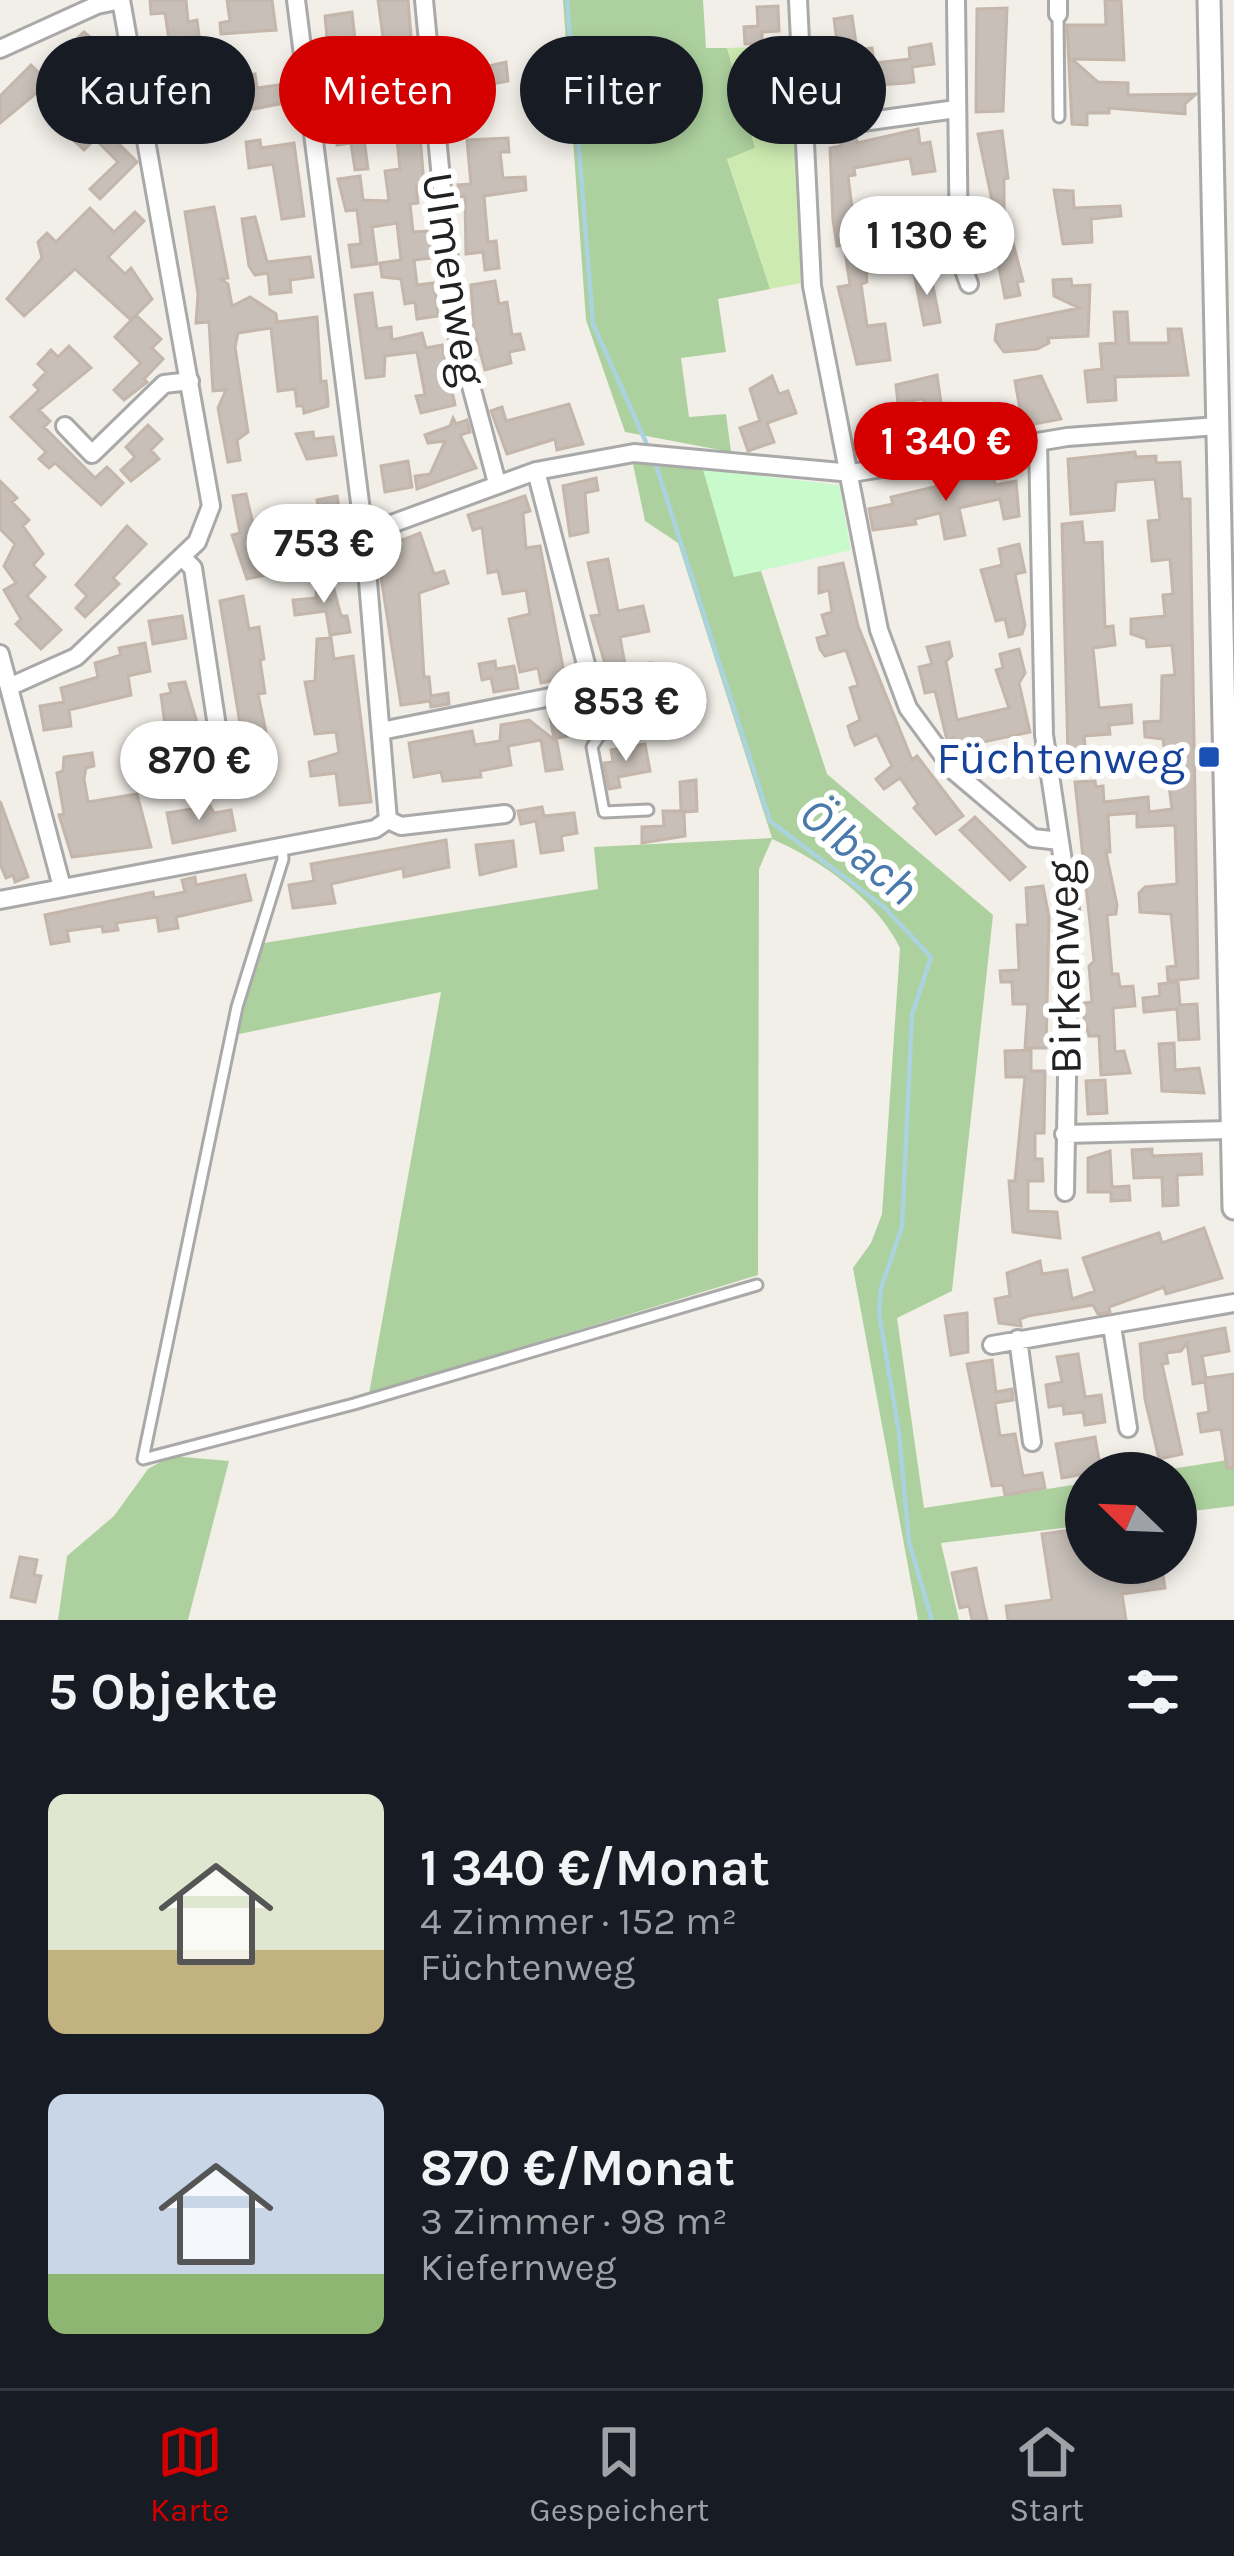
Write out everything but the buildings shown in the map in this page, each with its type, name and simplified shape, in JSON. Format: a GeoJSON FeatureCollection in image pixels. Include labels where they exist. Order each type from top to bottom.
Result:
{"type":"FeatureCollection","features":[{"type":"Feature","properties":{"kind":"street"},"geometry":{"type":"LineString","coordinates":[[0,49],[97,5],[121,0],[211,506],[197,542],[183,558],[76,657],[9,687]]}},
{"type":"Feature","properties":{"kind":"street"},"geometry":{"type":"LineString","coordinates":[[296,0],[364,534],[388,820]]}},
{"type":"Feature","properties":{"kind":"street","name":"Ulmenweg"},"geometry":{"type":"LineString","coordinates":[[424,0],[455,326],[497,483]]}},
{"type":"Feature","properties":{"kind":"street"},"geometry":{"type":"LineString","coordinates":[[798,0],[800,36]]}},
{"type":"Feature","properties":{"kind":"street"},"geometry":{"type":"LineString","coordinates":[[956,0],[959,256],[969,284]]}},
{"type":"Feature","properties":{"kind":"street"},"geometry":{"type":"LineString","coordinates":[[1209,0],[1224,321],[1218,427],[1234,1208]]}},
{"type":"Feature","properties":{"kind":"street"},"geometry":{"type":"LineString","coordinates":[[886,119],[956,109]]}},
{"type":"Feature","properties":{"kind":"street"},"geometry":{"type":"LineString","coordinates":[[806,144],[812,286],[852,473],[866,577],[908,707],[955,772],[1033,838],[1060,841]]}},
{"type":"Feature","properties":{"kind":"street"},"geometry":{"type":"LineString","coordinates":[[65,425],[92,454],[164,384],[190,381]]}},
{"type":"Feature","properties":{"kind":"street"},"geometry":{"type":"LineString","coordinates":[[364,534],[536,471],[634,453],[666,452],[852,473],[1039,442],[1218,427]]}},
{"type":"Feature","properties":{"kind":"street","name":"Birkenweg"},"geometry":{"type":"LineString","coordinates":[[1039,442],[1044,736],[1070,908],[1065,1192]]}},
{"type":"Feature","properties":{"kind":"street"},"geometry":{"type":"LineString","coordinates":[[536,471],[603,730]]}},
{"type":"Feature","properties":{"kind":"street"},"geometry":{"type":"LineString","coordinates":[[183,558],[196,585],[223,766]]}},
{"type":"Feature","properties":{"kind":"street"},"geometry":{"type":"LineString","coordinates":[[0,654],[62,887]]}},
{"type":"Feature","properties":{"kind":"street"},"geometry":{"type":"LineString","coordinates":[[381,731],[590,689]]}},
{"type":"Feature","properties":{"kind":"street"},"geometry":{"type":"LineString","coordinates":[[388,820],[400,826],[506,814]]}},
{"type":"Feature","properties":{"kind":"street"},"geometry":{"type":"LineString","coordinates":[[0,900],[375,830],[388,820]]}},
{"type":"Feature","properties":{"kind":"street","name":"Birkenweg"},"geometry":{"type":"LineString","coordinates":[[1064,1134],[1231,1123]]}},
{"type":"Feature","properties":{"kind":"street"},"geometry":{"type":"LineString","coordinates":[[992,1345],[1234,1303]]}},
{"type":"Feature","properties":{"kind":"street"},"geometry":{"type":"LineString","coordinates":[[1112,1326],[1128,1428]]}},
{"type":"Feature","properties":{"kind":"street"},"geometry":{"type":"LineString","coordinates":[[1018,1339],[1032,1442]]}},
{"type":"Feature","properties":{"kind":"lane"},"geometry":{"type":"LineString","coordinates":[[1058,7],[1059,117]]}},
{"type":"Feature","properties":{"kind":"lane"},"geometry":{"type":"LineString","coordinates":[[603,730],[592,747],[604,812],[648,810]]}},
{"type":"Feature","properties":{"kind":"lane"},"geometry":{"type":"LineString","coordinates":[[282,845],[283,859],[237,1007],[143,1459],[354,1404],[757,1285]]}},
{"type":"Feature","properties":{"kind":"green space"},"geometry":{"type":"Polygon","coordinates":[[[563,0],[703,0],[706,48],[727,48],[727,144],[754,144],[755,148],[727,159],[770,289],[718,299],[726,352],[681,358],[689,417],[726,414],[731,452],[625,432],[586,320],[573,144],[703,144],[703,36],[566,36],[563,0]]]}},
{"type":"Feature","properties":{"kind":"green space"},"geometry":{"type":"Polygon","coordinates":[[[754,144],[814,144],[822,279],[770,289],[727,158],[755,148],[754,144]]]}},
{"type":"Feature","properties":{"kind":"green space"},"geometry":{"type":"Polygon","coordinates":[[[659,462],[703,469],[734,576],[761,571],[827,774],[993,915],[952,1291],[897,1318],[924,1508],[1065,1486],[1065,1528],[941,1543],[959,1620],[918,1620],[853,1268],[871,1243],[882,1214],[900,948],[877,914],[846,883],[772,839],[759,869],[758,1275],[369,1394],[441,992],[235,1035],[264,943],[598,889],[594,847],[772,838],[678,543],[645,521],[633,464],[659,462]]]}},
{"type":"Feature","properties":{"kind":"green space"},"geometry":{"type":"Polygon","coordinates":[[[703,469],[839,485],[851,550],[734,577],[703,469]]]}},
{"type":"Feature","properties":{"kind":"green space"},"geometry":{"type":"Polygon","coordinates":[[[171,1456],[229,1461],[188,1620],[58,1620],[67,1556],[114,1516],[148,1469],[171,1456]]]}},
{"type":"Feature","properties":{"kind":"green space"},"geometry":{"type":"Polygon","coordinates":[[[1234,1459],[1234,1506],[1197,1510],[1197,1465],[1234,1459]]]}},
{"type":"Feature","properties":{"kind":"waterway","name":"Ölbach"},"geometry":{"type":"LineString","coordinates":[[567,0],[593,324],[649,449]]}},
{"type":"Feature","properties":{"kind":"waterway","name":"Ölbach"},"geometry":{"type":"LineString","coordinates":[[654,459],[770,821],[884,907],[931,957],[912,1015],[902,1227],[881,1288],[879,1313],[899,1433],[909,1542],[932,1620]]}},
{"type":"Feature","properties":{"kind":"place","name":"Füchtenweg"},"geometry":{"type":"Point","coordinates":[1209,757]}}]}
